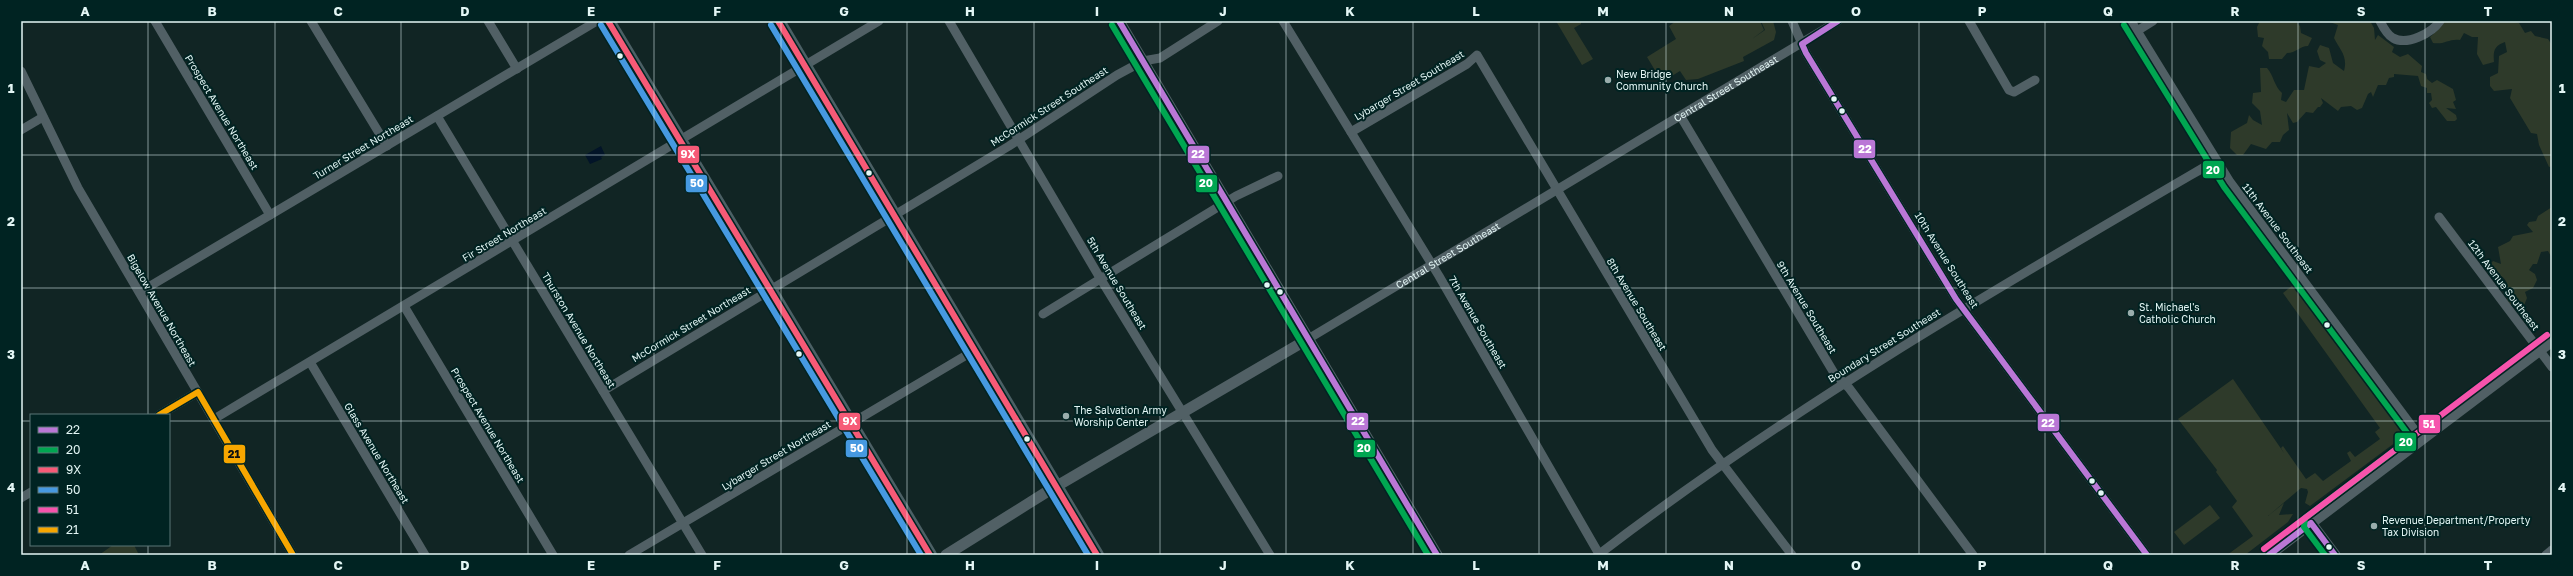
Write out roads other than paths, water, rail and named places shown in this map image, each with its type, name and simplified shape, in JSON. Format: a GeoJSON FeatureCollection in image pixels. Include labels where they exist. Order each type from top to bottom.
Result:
{"type":"FeatureCollection","features":[{"type":"Feature","properties":{"kind":"main road"},"geometry":{"type":"LineString","coordinates":[[608,21],[849,424],[930,555]]}},
{"type":"Feature","properties":{"kind":"main road"},"geometry":{"type":"LineString","coordinates":[[778,21],[1097,555]]}},
{"type":"Feature","properties":{"kind":"street","name":"Prospect Avenue Northeast"},"geometry":{"type":"LineString","coordinates":[[155,21],[270,215]]}},
{"type":"Feature","properties":{"kind":"street"},"geometry":{"type":"LineString","coordinates":[[311,21],[387,146]]}},
{"type":"Feature","properties":{"kind":"street"},"geometry":{"type":"LineString","coordinates":[[488,21],[517,69]]}},
{"type":"Feature","properties":{"kind":"street","name":"Turner Street Northeast"},"geometry":{"type":"LineString","coordinates":[[140,292],[597,21]]}},
{"type":"Feature","properties":{"kind":"street","name":"Fir Street Northeast"},"geometry":{"type":"LineString","coordinates":[[214,419],[879,21]]}},
{"type":"Feature","properties":{"kind":"street","name":"5th Avenue Southeast"},"geometry":{"type":"LineString","coordinates":[[949,21],[1100,278],[1270,555]]}},
{"type":"Feature","properties":{"kind":"street"},"geometry":{"type":"LineString","coordinates":[[1119,21],[1437,555]]}},
{"type":"Feature","properties":{"kind":"street","name":"McCormick Street Southeast"},"geometry":{"type":"LineString","coordinates":[[894,214],[1019,139],[1079,98],[1143,61],[1160,58],[1218,21]]}},
{"type":"Feature","properties":{"kind":"street","name":"7th Avenue Southeast"},"geometry":{"type":"LineString","coordinates":[[1284,21],[1430,266],[1439,276],[1598,554]]}},
{"type":"Feature","properties":{"kind":"street","name":"10th Avenue Southeast"},"geometry":{"type":"LineString","coordinates":[[1792,21],[1802,44],[1964,310],[2147,555]]}},
{"type":"Feature","properties":{"kind":"street","name":"Central Street Southeast"},"geometry":{"type":"LineString","coordinates":[[946,555],[1057,487],[1681,117],[1838,21]]}},
{"type":"Feature","properties":{"kind":"street"},"geometry":{"type":"LineString","coordinates":[[1969,21],[2009,90],[2014,92],[2035,80]]}},
{"type":"Feature","properties":{"kind":"street","name":"11th Avenue Southeast"},"geometry":{"type":"LineString","coordinates":[[2131,21],[2216,161],[2422,440]]}},
{"type":"Feature","properties":{"kind":"street"},"geometry":{"type":"LineString","coordinates":[[2137,31],[2153,21]]}},
{"type":"Feature","properties":{"kind":"street"},"geometry":{"type":"LineString","coordinates":[[2380,21],[2385,30],[2394,38],[2412,39],[2430,31],[2440,21]]}},
{"type":"Feature","properties":{"kind":"street","name":"Lybarger Street Southeast"},"geometry":{"type":"LineString","coordinates":[[1351,132],[1467,64],[1477,55]]}},
{"type":"Feature","properties":{"kind":"street","name":"8th Avenue Southeast"},"geometry":{"type":"LineString","coordinates":[[1477,55],[1712,450],[1792,555]]}},
{"type":"Feature","properties":{"kind":"street","name":"Bigelow Avenue Northeast"},"geometry":{"type":"LineString","coordinates":[[21,71],[74,181],[293,555]]}},
{"type":"Feature","properties":{"kind":"street","name":"Thurston Avenue Northeast"},"geometry":{"type":"LineString","coordinates":[[437,116],[702,555]]}},
{"type":"Feature","properties":{"kind":"street","name":"9th Avenue Southeast"},"geometry":{"type":"LineString","coordinates":[[1681,117],[1834,373],[1973,555]]}},
{"type":"Feature","properties":{"kind":"street"},"geometry":{"type":"LineString","coordinates":[[21,130],[43,118]]}},
{"type":"Feature","properties":{"kind":"street","name":"Boundary Street Southeast"},"geometry":{"type":"LineString","coordinates":[[1598,554],[1723,463],[1843,383],[2216,161]]}},
{"type":"Feature","properties":{"kind":"street"},"geometry":{"type":"LineString","coordinates":[[1042,314],[1227,202],[1278,176]]}},
{"type":"Feature","properties":{"kind":"street","name":"McCormick Street Northeast"},"geometry":{"type":"LineString","coordinates":[[603,391],[894,214]]}},
{"type":"Feature","properties":{"kind":"street","name":"12th Avenue Southeast"},"geometry":{"type":"LineString","coordinates":[[2439,217],[2552,367]]}},
{"type":"Feature","properties":{"kind":"street","name":"Prospect Avenue Northeast"},"geometry":{"type":"LineString","coordinates":[[404,306],[553,555]]}},
{"type":"Feature","properties":{"kind":"street"},"geometry":{"type":"LineString","coordinates":[[2269,555],[2552,341]]}},
{"type":"Feature","properties":{"kind":"street","name":"Lybarger Street Northeast"},"geometry":{"type":"LineString","coordinates":[[629,555],[975,350]]}},
{"type":"Feature","properties":{"kind":"street","name":"Glass Avenue Northeast"},"geometry":{"type":"LineString","coordinates":[[310,362],[425,555]]}},
{"type":"Feature","properties":{"kind":"street"},"geometry":{"type":"LineString","coordinates":[[161,414],[198,392]]}},
{"type":"Feature","properties":{"kind":"street"},"geometry":{"type":"LineString","coordinates":[[21,498],[30,493]]}},
{"type":"Feature","properties":{"kind":"street"},"geometry":{"type":"LineString","coordinates":[[2311,523],[2335,555]]}},
{"type":"Feature","properties":{"kind":"street"},"geometry":{"type":"LineString","coordinates":[[2546,555],[2552,550]]}},
{"type":"Feature","properties":{"kind":"water"},"geometry":{"type":"Polygon","coordinates":[[[601,146],[605,155],[601,157],[602,159],[590,164],[585,155],[601,146]]]}},
{"type":"Feature","properties":{"kind":"place","name":"New Bridge Community Church"},"geometry":{"type":"Point","coordinates":[1608,80]}},
{"type":"Feature","properties":{"kind":"place","name":"St. Michael's Catholic Church"},"geometry":{"type":"Point","coordinates":[2131,313]}},
{"type":"Feature","properties":{"kind":"place","name":"The Salvation Army Worship Center"},"geometry":{"type":"Point","coordinates":[1066,416]}},
{"type":"Feature","properties":{"kind":"place","name":"Revenue Department/Property Tax Division"},"geometry":{"type":"Point","coordinates":[2374,526]}}]}
